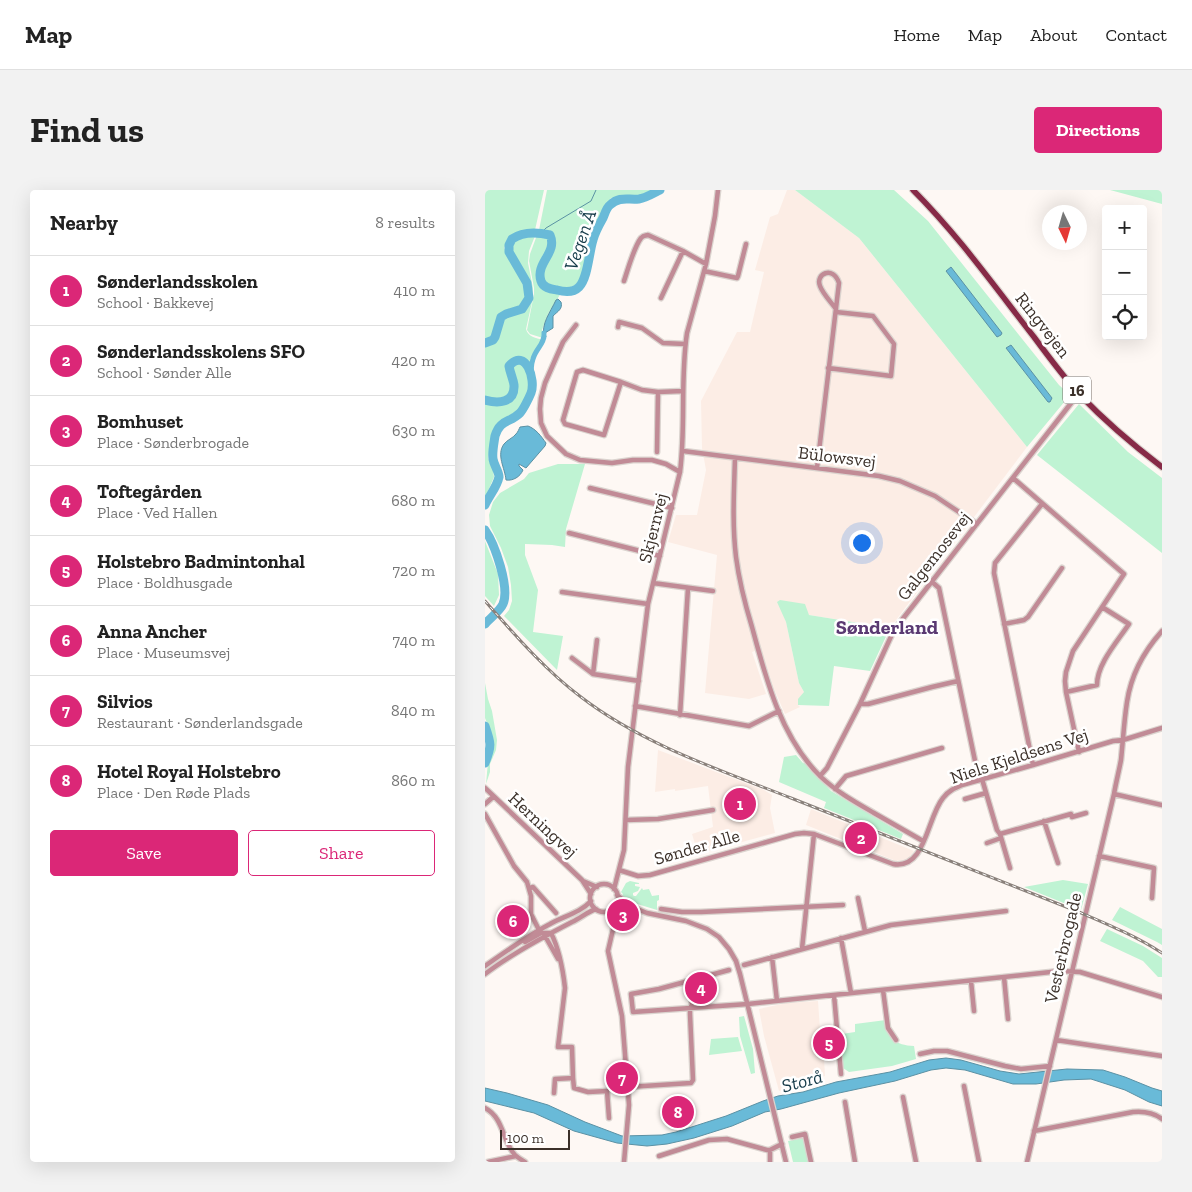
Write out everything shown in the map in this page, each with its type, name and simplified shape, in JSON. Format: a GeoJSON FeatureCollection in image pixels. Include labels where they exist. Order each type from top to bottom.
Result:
{"type":"FeatureCollection","features":[{"type":"Feature","properties":{"kind":"main road","name":"Ringvejen"},"geometry":{"type":"LineString","coordinates":[[913,190],[953,233],[1079,393],[1117,429],[1162,467]]}},
{"type":"Feature","properties":{"kind":"street","name":"Skjernvej"},"geometry":{"type":"LineString","coordinates":[[614,889],[624,855],[628,767],[648,604],[680,472],[683,451],[685,344],[705,271],[718,190]]}},
{"type":"Feature","properties":{"kind":"street"},"geometry":{"type":"LineString","coordinates":[[624,281],[632,256],[641,238],[644,236],[649,235],[706,264]]}},
{"type":"Feature","properties":{"kind":"street"},"geometry":{"type":"LineString","coordinates":[[705,271],[737,278],[746,244]]}},
{"type":"Feature","properties":{"kind":"street"},"geometry":{"type":"LineString","coordinates":[[661,298],[683,251]]}},
{"type":"Feature","properties":{"kind":"street"},"geometry":{"type":"LineString","coordinates":[[817,468],[828,368],[836,311],[839,283],[837,277],[827,272],[819,280],[820,286],[836,311],[873,316],[894,344],[891,376],[828,368]]}},
{"type":"Feature","properties":{"kind":"street"},"geometry":{"type":"LineString","coordinates":[[618,326],[619,322],[642,328],[663,343],[685,344]]}},
{"type":"Feature","properties":{"kind":"street"},"geometry":{"type":"LineString","coordinates":[[576,325],[563,342],[545,383],[540,409],[541,423],[547,436],[566,454],[579,460],[612,463],[652,460],[666,464],[680,472]]}},
{"type":"Feature","properties":{"kind":"street"},"geometry":{"type":"LineString","coordinates":[[621,382],[604,435],[565,424],[563,420],[577,372],[583,370],[621,382],[642,390],[658,392],[683,391]]}},
{"type":"Feature","properties":{"kind":"street"},"geometry":{"type":"LineString","coordinates":[[657,452],[658,392]]}},
{"type":"Feature","properties":{"kind":"street","name":"Galgemosevej"},"geometry":{"type":"LineString","coordinates":[[820,776],[827,768],[860,704],[894,630],[1079,393]]}},
{"type":"Feature","properties":{"kind":"street","name":"Bülowsvej"},"geometry":{"type":"LineString","coordinates":[[683,451],[900,480],[935,496],[977,524]]}},
{"type":"Feature","properties":{"kind":"street"},"geometry":{"type":"LineString","coordinates":[[735,458],[733,508],[736,558],[744,600],[761,662],[779,711],[798,747],[820,776],[849,799],[923,841]]}},
{"type":"Feature","properties":{"kind":"street"},"geometry":{"type":"LineString","coordinates":[[1013,478],[1124,574],[1071,656],[1066,672],[1066,692],[1079,752]]}},
{"type":"Feature","properties":{"kind":"street"},"geometry":{"type":"LineString","coordinates":[[590,488],[671,508]]}},
{"type":"Feature","properties":{"kind":"street"},"geometry":{"type":"LineString","coordinates":[[1033,765],[994,573],[995,563],[1042,504]]}},
{"type":"Feature","properties":{"kind":"street"},"geometry":{"type":"LineString","coordinates":[[569,533],[660,556]]}},
{"type":"Feature","properties":{"kind":"street"},"geometry":{"type":"LineString","coordinates":[[1004,624],[1024,620],[1028,617],[1062,568]]}},
{"type":"Feature","properties":{"kind":"street"},"geometry":{"type":"LineString","coordinates":[[931,582],[939,588],[981,780],[1010,868]]}},
{"type":"Feature","properties":{"kind":"street"},"geometry":{"type":"LineString","coordinates":[[653,583],[713,591]]}},
{"type":"Feature","properties":{"kind":"street"},"geometry":{"type":"LineString","coordinates":[[681,715],[688,588]]}},
{"type":"Feature","properties":{"kind":"street"},"geometry":{"type":"LineString","coordinates":[[562,592],[648,604]]}},
{"type":"Feature","properties":{"kind":"street"},"geometry":{"type":"LineString","coordinates":[[1066,692],[1097,685],[1097,678],[1103,664],[1129,624],[1103,607]]}},
{"type":"Feature","properties":{"kind":"street","name":"Vesterbrogade"},"geometry":{"type":"LineString","coordinates":[[1027,1162],[1121,762],[1127,701],[1132,681],[1150,645],[1162,631]]}},
{"type":"Feature","properties":{"kind":"street"},"geometry":{"type":"LineString","coordinates":[[593,674],[597,640]]}},
{"type":"Feature","properties":{"kind":"street"},"geometry":{"type":"LineString","coordinates":[[572,658],[593,674],[639,680]]}},
{"type":"Feature","properties":{"kind":"street"},"geometry":{"type":"LineString","coordinates":[[860,704],[868,704],[958,681]]}},
{"type":"Feature","properties":{"kind":"street"},"geometry":{"type":"LineString","coordinates":[[635,706],[749,726],[779,711]]}},
{"type":"Feature","properties":{"kind":"street","name":"Niels Kjeldsens Vej"},"geometry":{"type":"LineString","coordinates":[[920,849],[938,804],[947,793],[954,789],[1162,728]]}},
{"type":"Feature","properties":{"kind":"street"},"geometry":{"type":"LineString","coordinates":[[835,789],[846,776],[941,748]]}},
{"type":"Feature","properties":{"kind":"street","name":"Herningvej"},"geometry":{"type":"LineString","coordinates":[[486,789],[582,880],[591,893]]}},
{"type":"Feature","properties":{"kind":"street"},"geometry":{"type":"LineString","coordinates":[[965,799],[986,793]]}},
{"type":"Feature","properties":{"kind":"street"},"geometry":{"type":"LineString","coordinates":[[1114,794],[1162,805]]}},
{"type":"Feature","properties":{"kind":"street"},"geometry":{"type":"LineString","coordinates":[[485,804],[493,796]]}},
{"type":"Feature","properties":{"kind":"street"},"geometry":{"type":"LineString","coordinates":[[626,820],[659,819],[713,810]]}},
{"type":"Feature","properties":{"kind":"street"},"geometry":{"type":"LineString","coordinates":[[987,843],[1044,821],[1071,814],[1072,817],[1086,813]]}},
{"type":"Feature","properties":{"kind":"street"},"geometry":{"type":"LineString","coordinates":[[485,814],[514,866],[525,878],[530,888],[531,914],[539,930]]}},
{"type":"Feature","properties":{"kind":"street"},"geometry":{"type":"LineString","coordinates":[[1044,821],[1057,863]]}},
{"type":"Feature","properties":{"kind":"street","name":"Sønder Alle"},"geometry":{"type":"LineString","coordinates":[[618,872],[647,876],[804,833],[814,834],[898,865],[913,860],[920,849]]}},
{"type":"Feature","properties":{"kind":"street"},"geometry":{"type":"LineString","coordinates":[[803,949],[814,834]]}},
{"type":"Feature","properties":{"kind":"street"},"geometry":{"type":"LineString","coordinates":[[1099,856],[1154,868],[1152,898]]}},
{"type":"Feature","properties":{"kind":"street","name":"Skjernvej"},"geometry":{"type":"LineString","coordinates":[[608,884],[618,872]]}},
{"type":"Feature","properties":{"kind":"street","name":"Herningvej"},"geometry":{"type":"LineString","coordinates":[[582,880],[598,886]]}},
{"type":"Feature","properties":{"kind":"street"},"geometry":{"type":"LineString","coordinates":[[618,896],[616,905],[603,912],[596,909],[591,901],[591,893],[598,886],[608,884],[630,906]]}},
{"type":"Feature","properties":{"kind":"street"},"geometry":{"type":"LineString","coordinates":[[530,888],[533,887],[556,912]]}},
{"type":"Feature","properties":{"kind":"street"},"geometry":{"type":"LineString","coordinates":[[858,898],[865,931]]}},
{"type":"Feature","properties":{"kind":"street"},"geometry":{"type":"LineString","coordinates":[[591,901],[577,912],[547,929],[547,934],[560,963],[565,988],[558,1047],[572,1047],[574,1088],[588,1092],[607,1091],[609,1118]]}},
{"type":"Feature","properties":{"kind":"street"},"geometry":{"type":"LineString","coordinates":[[616,905],[630,906],[647,913],[694,923],[719,937],[729,949],[736,961],[786,1162]]}},
{"type":"Feature","properties":{"kind":"street"},"geometry":{"type":"LineString","coordinates":[[661,909],[701,912],[843,905]]}},
{"type":"Feature","properties":{"kind":"street"},"geometry":{"type":"LineString","coordinates":[[485,974],[547,934],[596,909]]}},
{"type":"Feature","properties":{"kind":"street"},"geometry":{"type":"LineString","coordinates":[[744,965],[865,931],[906,922],[1006,911]]}},
{"type":"Feature","properties":{"kind":"street"},"geometry":{"type":"LineString","coordinates":[[485,966],[539,930],[577,912]]}},
{"type":"Feature","properties":{"kind":"street"},"geometry":{"type":"LineString","coordinates":[[613,925],[608,951],[622,1016],[629,1105],[624,1162]]}},
{"type":"Feature","properties":{"kind":"street"},"geometry":{"type":"LineString","coordinates":[[504,953],[541,933],[547,934]]}},
{"type":"Feature","properties":{"kind":"street"},"geometry":{"type":"LineString","coordinates":[[841,938],[851,993]]}},
{"type":"Feature","properties":{"kind":"street"},"geometry":{"type":"LineString","coordinates":[[772,957],[777,1000]]}},
{"type":"Feature","properties":{"kind":"street"},"geometry":{"type":"LineString","coordinates":[[729,970],[659,989],[631,994],[633,1012],[747,1004],[1060,971],[1079,972],[1162,997]]}},
{"type":"Feature","properties":{"kind":"street"},"geometry":{"type":"LineString","coordinates":[[1004,977],[1008,1019]]}},
{"type":"Feature","properties":{"kind":"street"},"geometry":{"type":"LineString","coordinates":[[628,1087],[691,1083],[693,1080],[690,980]]}},
{"type":"Feature","properties":{"kind":"street"},"geometry":{"type":"LineString","coordinates":[[971,980],[974,1011]]}},
{"type":"Feature","properties":{"kind":"street"},"geometry":{"type":"LineString","coordinates":[[883,990],[888,1028],[897,1040]]}},
{"type":"Feature","properties":{"kind":"street"},"geometry":{"type":"LineString","coordinates":[[834,995],[841,1074]]}},
{"type":"Feature","properties":{"kind":"street"},"geometry":{"type":"LineString","coordinates":[[1056,1040],[1162,1056]]}},
{"type":"Feature","properties":{"kind":"street"},"geometry":{"type":"LineString","coordinates":[[920,1054],[947,1051],[1021,1069],[1050,1066]]}},
{"type":"Feature","properties":{"kind":"street"},"geometry":{"type":"LineString","coordinates":[[554,1093],[555,1079],[573,1078]]}},
{"type":"Feature","properties":{"kind":"street"},"geometry":{"type":"LineString","coordinates":[[964,1086],[979,1162]]}},
{"type":"Feature","properties":{"kind":"street"},"geometry":{"type":"LineString","coordinates":[[903,1098],[917,1162]]}},
{"type":"Feature","properties":{"kind":"street"},"geometry":{"type":"LineString","coordinates":[[845,1102],[855,1162]]}},
{"type":"Feature","properties":{"kind":"street"},"geometry":{"type":"LineString","coordinates":[[485,1108],[497,1118],[516,1156],[525,1162]]}},
{"type":"Feature","properties":{"kind":"street"},"geometry":{"type":"LineString","coordinates":[[1034,1131],[1142,1111],[1162,1119]]}},
{"type":"Feature","properties":{"kind":"street"},"geometry":{"type":"LineString","coordinates":[[792,1137],[805,1134],[811,1162]]}},
{"type":"Feature","properties":{"kind":"street"},"geometry":{"type":"LineString","coordinates":[[659,1156],[709,1140],[727,1139],[767,1150],[782,1144]]}},
{"type":"Feature","properties":{"kind":"street"},"geometry":{"type":"LineString","coordinates":[[770,1150],[770,1162]]}},
{"type":"Feature","properties":{"kind":"street"},"geometry":{"type":"LineString","coordinates":[[488,1162],[516,1156]]}},
{"type":"Feature","properties":{"kind":"shaded area"},"geometry":{"type":"Polygon","coordinates":[[[787,190],[795,190],[859,238],[1027,447],[890,628],[809,615],[778,601],[786,622],[799,683],[804,692],[798,705],[800,707],[785,714],[774,689],[761,649],[752,652],[766,694],[749,699],[705,693],[717,555],[668,542],[676,515],[697,515],[706,470],[702,448],[701,401],[737,332],[750,332],[764,272],[755,270],[770,217],[778,214],[787,190]]]}},
{"type":"Feature","properties":{"kind":"shaded area"},"geometry":{"type":"Polygon","coordinates":[[[658,750],[764,790],[772,795],[770,808],[775,833],[698,854],[692,834],[713,827],[708,786],[655,792],[658,750]]]}},
{"type":"Feature","properties":{"kind":"shaded area"},"geometry":{"type":"Polygon","coordinates":[[[811,809],[914,851],[908,859],[896,861],[806,825],[811,809]]]}},
{"type":"Feature","properties":{"kind":"shaded area"},"geometry":{"type":"Polygon","coordinates":[[[818,1001],[825,1076],[779,1091],[764,1036],[759,1009],[787,1003],[818,1001]]]}},
{"type":"Feature","properties":{"kind":"green space"},"geometry":{"type":"Polygon","coordinates":[[[485,190],[544,190],[535,230],[516,233],[510,238],[504,248],[524,283],[527,294],[526,299],[520,306],[502,315],[493,336],[485,340],[485,190]]]}},
{"type":"Feature","properties":{"kind":"green space"},"geometry":{"type":"Polygon","coordinates":[[[547,190],[657,190],[638,196],[611,198],[600,217],[590,242],[582,276],[572,287],[564,288],[545,285],[542,272],[552,251],[554,238],[551,231],[539,230],[547,190]]]}},
{"type":"Feature","properties":{"kind":"green space"},"geometry":{"type":"Polygon","coordinates":[[[795,190],[894,190],[928,221],[1059,385],[1070,395],[1027,447],[859,238],[795,190]]]}},
{"type":"Feature","properties":{"kind":"green space"},"geometry":{"type":"Polygon","coordinates":[[[1110,190],[1162,190],[1162,204],[1110,190]]]}},
{"type":"Feature","properties":{"kind":"green space"},"geometry":{"type":"Polygon","coordinates":[[[537,235],[548,236],[549,239],[546,256],[538,267],[537,274],[540,287],[561,293],[548,314],[542,330],[544,338],[530,334],[527,330],[534,294],[529,261],[537,235]]]}},
{"type":"Feature","properties":{"kind":"green space"},"geometry":{"type":"Polygon","coordinates":[[[535,236],[529,251],[528,263],[533,288],[532,302],[526,329],[530,335],[543,340],[533,353],[531,368],[523,359],[510,360],[507,369],[513,389],[505,399],[491,399],[485,396],[485,346],[495,341],[506,317],[526,308],[531,300],[530,285],[515,259],[513,246],[515,239],[535,236]]]}},
{"type":"Feature","properties":{"kind":"green space"},"geometry":{"type":"Polygon","coordinates":[[[517,364],[525,366],[529,377],[529,390],[519,410],[496,425],[488,458],[494,477],[485,498],[485,402],[500,405],[512,398],[516,392],[513,368],[517,364]]]}},
{"type":"Feature","properties":{"kind":"green space"},"geometry":{"type":"Polygon","coordinates":[[[1079,404],[1128,452],[1162,478],[1162,553],[1037,455],[1079,404]]]}},
{"type":"Feature","properties":{"kind":"green space"},"geometry":{"type":"Polygon","coordinates":[[[558,464],[585,464],[566,529],[565,547],[525,544],[525,555],[538,590],[533,632],[563,636],[557,670],[504,616],[509,610],[512,601],[511,585],[508,567],[490,526],[489,515],[493,502],[500,493],[524,479],[529,473],[558,464]]]}},
{"type":"Feature","properties":{"kind":"green space"},"geometry":{"type":"Polygon","coordinates":[[[485,541],[498,574],[499,595],[494,606],[485,596],[485,541]]]}},
{"type":"Feature","properties":{"kind":"green space"},"geometry":{"type":"Polygon","coordinates":[[[780,600],[805,604],[809,615],[890,628],[870,671],[834,666],[829,706],[798,705],[798,699],[804,692],[799,683],[786,622],[777,602],[780,600]]]}},
{"type":"Feature","properties":{"kind":"green space"},"geometry":{"type":"Polygon","coordinates":[[[485,683],[497,740],[486,784],[488,762],[493,750],[493,738],[485,718],[485,683]]]}},
{"type":"Feature","properties":{"kind":"green space"},"geometry":{"type":"Polygon","coordinates":[[[796,755],[803,763],[807,764],[831,791],[903,834],[901,839],[824,808],[826,802],[779,782],[784,757],[796,755]]]}},
{"type":"Feature","properties":{"kind":"green space"},"geometry":{"type":"Polygon","coordinates":[[[1063,880],[1088,884],[1081,910],[1024,887],[1063,880]]]}},
{"type":"Feature","properties":{"kind":"green space"},"geometry":{"type":"Polygon","coordinates":[[[630,881],[639,883],[635,884],[635,886],[640,887],[638,891],[633,893],[634,896],[642,888],[643,890],[649,889],[652,896],[659,895],[657,910],[634,903],[622,896],[621,892],[626,883],[630,881]]]}},
{"type":"Feature","properties":{"kind":"green space"},"geometry":{"type":"Polygon","coordinates":[[[1120,907],[1162,929],[1162,945],[1112,920],[1120,907]]]}},
{"type":"Feature","properties":{"kind":"green space"},"geometry":{"type":"Polygon","coordinates":[[[1107,929],[1143,946],[1162,958],[1162,977],[1158,977],[1143,961],[1100,941],[1107,929]]]}},
{"type":"Feature","properties":{"kind":"green space"},"geometry":{"type":"Polygon","coordinates":[[[744,1016],[753,1049],[755,1073],[751,1074],[740,1036],[739,1017],[744,1016]]]}},
{"type":"Feature","properties":{"kind":"green space"},"geometry":{"type":"Polygon","coordinates":[[[886,1020],[889,1032],[894,1040],[902,1044],[914,1046],[916,1059],[892,1066],[849,1072],[843,1068],[842,1034],[855,1032],[855,1024],[886,1020]]]}},
{"type":"Feature","properties":{"kind":"green space"},"geometry":{"type":"Polygon","coordinates":[[[738,1037],[742,1051],[709,1055],[711,1039],[738,1037]]]}},
{"type":"Feature","properties":{"kind":"green space"},"geometry":{"type":"Polygon","coordinates":[[[804,1138],[809,1162],[793,1162],[788,1141],[804,1138]]]}},
{"type":"Feature","properties":{"kind":"water"},"geometry":{"type":"Polygon","coordinates":[[[951,267],[1002,333],[1001,335],[997,337],[946,271],[951,267]]]}},
{"type":"Feature","properties":{"kind":"water"},"geometry":{"type":"Polygon","coordinates":[[[558,299],[561,302],[560,310],[553,316],[553,328],[545,333],[546,337],[544,338],[545,323],[558,299]]]}},
{"type":"Feature","properties":{"kind":"water"},"geometry":{"type":"Polygon","coordinates":[[[1011,345],[1052,398],[1050,402],[1048,402],[1006,348],[1011,345]]]}},
{"type":"Feature","properties":{"kind":"water"},"geometry":{"type":"Polygon","coordinates":[[[528,426],[540,435],[546,443],[545,446],[526,468],[519,464],[523,470],[518,477],[506,480],[501,457],[502,448],[517,433],[520,427],[528,426]]]}},
{"type":"Feature","properties":{"kind":"water"},"geometry":{"type":"Polygon","coordinates":[[[946,1058],[1019,1074],[1067,1069],[1103,1070],[1162,1091],[1162,1106],[1125,1090],[1091,1079],[1013,1084],[965,1070],[946,1068],[931,1070],[895,1081],[765,1112],[732,1126],[694,1138],[647,1146],[617,1143],[574,1131],[534,1113],[485,1101],[485,1088],[548,1105],[622,1136],[662,1135],[726,1116],[778,1096],[803,1092],[836,1082],[890,1072],[929,1060],[946,1058]]]}},
{"type":"Feature","properties":{"kind":"waterway"},"geometry":{"type":"LineString","coordinates":[[541,233],[546,228],[591,201],[596,190]]}},
{"type":"Feature","properties":{"kind":"waterway","name":"Vegen Å"},"geometry":{"type":"LineString","coordinates":[[485,343],[493,340],[495,337],[501,317],[522,309],[529,298],[527,283],[509,252],[509,245],[512,239],[530,233],[550,235],[551,247],[541,269],[541,281],[545,287],[565,292],[571,291],[582,283],[594,237],[609,206],[617,200],[642,198],[660,190]]}},
{"type":"Feature","properties":{"kind":"waterway"},"geometry":{"type":"LineString","coordinates":[[532,379],[532,361],[543,340],[544,333]]}},
{"type":"Feature","properties":{"kind":"waterway","name":"Vegen Å"},"geometry":{"type":"LineString","coordinates":[[485,400],[500,402],[509,399],[514,391],[509,366],[515,361],[520,360],[525,363],[531,374],[531,393],[520,413],[502,424],[497,431],[493,456],[499,477],[485,505]]}},
{"type":"Feature","properties":{"kind":"waterway","name":"Vegen Å"},"geometry":{"type":"LineString","coordinates":[[485,530],[493,545],[505,588],[502,607],[485,624]]}},
{"type":"Feature","properties":{"kind":"waterway","name":"Vegen Å"},"geometry":{"type":"LineString","coordinates":[[485,726],[490,744],[485,763]]}},
{"type":"Feature","properties":{"kind":"railway"},"geometry":{"type":"LineString","coordinates":[[485,601],[531,652],[568,687],[605,714],[630,729],[682,755],[1079,912],[1132,936],[1162,953]]}},
{"type":"Feature","properties":{"kind":"place","name":"Sønderlandsskolen"},"geometry":{"type":"Point","coordinates":[740,804]}},
{"type":"Feature","properties":{"kind":"place","name":"Sønderlandsskolens SFO"},"geometry":{"type":"Point","coordinates":[861,838]}},
{"type":"Feature","properties":{"kind":"place","name":"Bomhuset"},"geometry":{"type":"Point","coordinates":[623,915]}},
{"type":"Feature","properties":{"kind":"place","name":"Anna Ancher"},"geometry":{"type":"Point","coordinates":[513,921]}},
{"type":"Feature","properties":{"kind":"place","name":"Toftegården"},"geometry":{"type":"Point","coordinates":[701,988]}},
{"type":"Feature","properties":{"kind":"place","name":"Holstebro Badmintonhal"},"geometry":{"type":"Point","coordinates":[829,1043]}},
{"type":"Feature","properties":{"kind":"place","name":"Silvios"},"geometry":{"type":"Point","coordinates":[622,1078]}},
{"type":"Feature","properties":{"kind":"place","name":"Hotel Royal Holstebro"},"geometry":{"type":"Point","coordinates":[678,1112]}},
{"type":"Feature","properties":{"kind":"district","name":"Sønderland"},"geometry":{"type":"Point","coordinates":[887,627]}},
{"type":"Feature","properties":{"kind":"water label","name":"Storå"},"geometry":{"type":"Point","coordinates":[802,1081]}}]}
